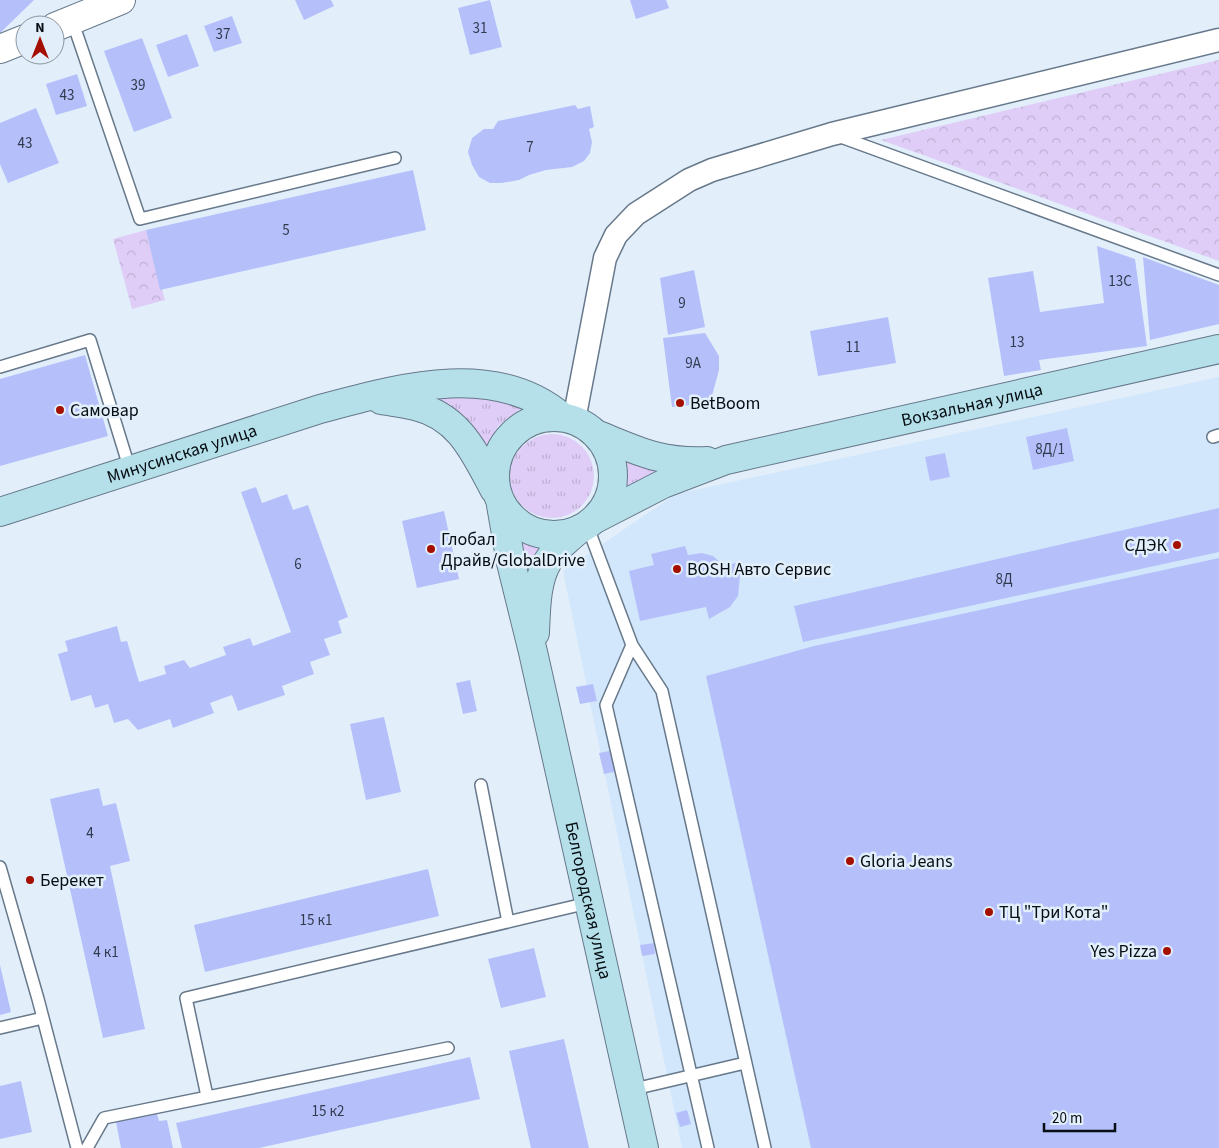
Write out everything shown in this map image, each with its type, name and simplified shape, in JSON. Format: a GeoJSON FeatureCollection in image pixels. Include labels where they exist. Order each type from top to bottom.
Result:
{"type":"FeatureCollection","features":[{"type":"Feature","properties":{"kind":"main road","name":"Вокзальная улица"},"geometry":{"type":"LineString","coordinates":[[587,525],[663,484],[726,460],[1219,349]]}},
{"type":"Feature","properties":{"kind":"main road","name":"Минусинская улица"},"geometry":{"type":"LineString","coordinates":[[0,512],[320,409],[364,397],[427,385],[471,383],[494,386],[522,394],[550,406],[577,424]]}},
{"type":"Feature","properties":{"kind":"main road","name":"Минусинская улица"},"geometry":{"type":"LineString","coordinates":[[364,397],[415,406],[437,413],[449,421],[460,431],[471,446],[499,498]]}},
{"type":"Feature","properties":{"kind":"main road"},"geometry":{"type":"LineString","coordinates":[[547,417],[577,424],[605,445],[613,470],[613,484],[610,497],[604,509],[587,525],[556,536],[530,530],[519,524],[509,515],[499,498],[494,478],[495,463],[500,449],[508,437],[532,420],[547,417]]}},
{"type":"Feature","properties":{"kind":"main road","name":"Вокзальная улица"},"geometry":{"type":"LineString","coordinates":[[577,424],[650,456],[688,462],[726,460]]}},
{"type":"Feature","properties":{"kind":"main road","name":"Белгородская улица"},"geometry":{"type":"LineString","coordinates":[[499,498],[511,564],[533,652],[644,1148]]}},
{"type":"Feature","properties":{"kind":"main road","name":"Белгородская улица"},"geometry":{"type":"LineString","coordinates":[[533,652],[541,575],[548,560],[556,550],[587,525]]}},
{"type":"Feature","properties":{"kind":"street"},"geometry":{"type":"LineString","coordinates":[[65,23],[121,0]]}},
{"type":"Feature","properties":{"kind":"street"},"geometry":{"type":"LineString","coordinates":[[577,424],[605,258],[616,235],[636,214],[689,180],[712,170],[832,134],[1219,40]]}},
{"type":"Feature","properties":{"kind":"street"},"geometry":{"type":"LineString","coordinates":[[0,49],[15,43]]}},
{"type":"Feature","properties":{"kind":"lane"},"geometry":{"type":"LineString","coordinates":[[65,26],[140,219],[394,158]]}},
{"type":"Feature","properties":{"kind":"lane"},"geometry":{"type":"LineString","coordinates":[[832,134],[1219,275]]}},
{"type":"Feature","properties":{"kind":"lane"},"geometry":{"type":"LineString","coordinates":[[0,367],[90,340],[130,470]]}},
{"type":"Feature","properties":{"kind":"lane"},"geometry":{"type":"LineString","coordinates":[[587,525],[632,645],[662,691],[765,1148]]}},
{"type":"Feature","properties":{"kind":"lane"},"geometry":{"type":"LineString","coordinates":[[632,645],[606,705],[708,1148]]}},
{"type":"Feature","properties":{"kind":"lane"},"geometry":{"type":"LineString","coordinates":[[481,785],[508,922]]}},
{"type":"Feature","properties":{"kind":"lane"},"geometry":{"type":"LineString","coordinates":[[0,868],[77,1148]]}},
{"type":"Feature","properties":{"kind":"lane"},"geometry":{"type":"LineString","coordinates":[[207,1096],[186,998],[588,903]]}},
{"type":"Feature","properties":{"kind":"lane"},"geometry":{"type":"LineString","coordinates":[[0,1028],[42,1018]]}},
{"type":"Feature","properties":{"kind":"lane"},"geometry":{"type":"LineString","coordinates":[[87,1148],[104,1118],[448,1048]]}},
{"type":"Feature","properties":{"kind":"lane"},"geometry":{"type":"LineString","coordinates":[[630,1090],[746,1063]]}},
{"type":"Feature","properties":{"kind":"shaded area"},"geometry":{"type":"Polygon","coordinates":[[[1219,377],[1219,1148],[682,1148],[563,571],[676,494],[1219,377]]]}},
{"type":"Feature","properties":{"kind":"green space"},"geometry":{"type":"Polygon","coordinates":[[[1219,60],[1219,261],[881,140],[1219,60]]]}},
{"type":"Feature","properties":{"kind":"green space"},"geometry":{"type":"Polygon","coordinates":[[[146,230],[165,300],[132,309],[113,239],[146,230]]]}},
{"type":"Feature","properties":{"kind":"green space"},"geometry":{"type":"Polygon","coordinates":[[[442,389],[524,406],[498,426],[483,453],[414,393],[442,389]]]}},
{"type":"Feature","properties":{"kind":"green space"},"geometry":{"type":"Polygon","coordinates":[[[544,434],[560,434],[576,441],[587,452],[594,468],[591,492],[582,506],[576,511],[560,518],[544,518],[528,511],[517,500],[510,484],[510,468],[517,452],[528,441],[544,434]]]}},
{"type":"Feature","properties":{"kind":"green space"},"geometry":{"type":"Polygon","coordinates":[[[617,449],[658,472],[623,497],[627,473],[617,449]]]}},
{"type":"Feature","properties":{"kind":"green space"},"geometry":{"type":"Polygon","coordinates":[[[508,525],[526,539],[546,542],[522,581],[508,525]]]}},
{"type":"Feature","properties":{"kind":"building"},"geometry":{"type":"Polygon","coordinates":[[[0,0],[34,0],[19,15],[15,15],[15,18],[0,33],[0,0]]]}},
{"type":"Feature","properties":{"kind":"building"},"geometry":{"type":"Polygon","coordinates":[[[295,0],[331,0],[334,6],[304,20],[295,0]]]}},
{"type":"Feature","properties":{"kind":"building"},"geometry":{"type":"Polygon","coordinates":[[[490,0],[502,47],[470,55],[458,8],[490,0]]]}},
{"type":"Feature","properties":{"kind":"building"},"geometry":{"type":"Polygon","coordinates":[[[630,0],[666,0],[669,8],[636,19],[630,0]]]}},
{"type":"Feature","properties":{"kind":"building"},"geometry":{"type":"Polygon","coordinates":[[[232,16],[242,43],[214,52],[204,26],[232,16]]]}},
{"type":"Feature","properties":{"kind":"building"},"geometry":{"type":"Polygon","coordinates":[[[187,34],[199,66],[168,77],[156,45],[187,34]]]}},
{"type":"Feature","properties":{"kind":"building"},"geometry":{"type":"Polygon","coordinates":[[[142,38],[172,118],[134,132],[104,51],[142,38]]]}},
{"type":"Feature","properties":{"kind":"building"},"geometry":{"type":"Polygon","coordinates":[[[77,74],[87,106],[56,115],[46,84],[77,74]]]}},
{"type":"Feature","properties":{"kind":"building"},"geometry":{"type":"Polygon","coordinates":[[[575,105],[578,109],[590,106],[594,127],[589,129],[592,142],[590,153],[584,161],[572,167],[546,170],[519,180],[502,183],[490,183],[479,177],[472,165],[468,152],[472,138],[484,129],[493,129],[498,121],[575,105]]]}},
{"type":"Feature","properties":{"kind":"building"},"geometry":{"type":"Polygon","coordinates":[[[36,108],[59,163],[8,183],[0,164],[0,123],[36,108]]]}},
{"type":"Feature","properties":{"kind":"building"},"geometry":{"type":"Polygon","coordinates":[[[413,170],[426,230],[160,290],[146,230],[413,170]]]}},
{"type":"Feature","properties":{"kind":"building"},"geometry":{"type":"Polygon","coordinates":[[[1097,246],[1135,259],[1147,346],[1039,360],[1041,370],[1004,376],[988,278],[1033,271],[1040,312],[1104,303],[1097,246]]]}},
{"type":"Feature","properties":{"kind":"building"},"geometry":{"type":"Polygon","coordinates":[[[1143,257],[1219,285],[1219,324],[1150,340],[1143,257]]]}},
{"type":"Feature","properties":{"kind":"building"},"geometry":{"type":"Polygon","coordinates":[[[694,270],[705,327],[668,335],[660,278],[694,270]]]}},
{"type":"Feature","properties":{"kind":"building"},"geometry":{"type":"Polygon","coordinates":[[[888,317],[896,363],[818,376],[810,331],[888,317]]]}},
{"type":"Feature","properties":{"kind":"building"},"geometry":{"type":"Polygon","coordinates":[[[705,333],[719,356],[719,370],[710,403],[672,407],[663,338],[705,333]]]}},
{"type":"Feature","properties":{"kind":"building"},"geometry":{"type":"Polygon","coordinates":[[[85,355],[108,436],[0,466],[0,379],[85,355]]]}},
{"type":"Feature","properties":{"kind":"building"},"geometry":{"type":"Polygon","coordinates":[[[1067,428],[1074,461],[1033,470],[1026,437],[1067,428]]]}},
{"type":"Feature","properties":{"kind":"building"},"geometry":{"type":"Polygon","coordinates":[[[945,453],[950,477],[930,481],[925,457],[945,453]]]}},
{"type":"Feature","properties":{"kind":"building"},"geometry":{"type":"Polygon","coordinates":[[[256,487],[262,503],[287,494],[293,510],[308,505],[348,617],[338,621],[342,633],[324,639],[330,655],[310,662],[314,674],[282,686],[285,695],[238,711],[232,695],[210,703],[214,713],[173,728],[170,719],[138,730],[128,719],[114,723],[108,704],[95,708],[91,695],[71,701],[58,654],[68,651],[65,641],[117,626],[121,642],[127,641],[139,682],[166,674],[164,666],[184,660],[190,668],[226,655],[223,647],[250,638],[253,646],[291,632],[241,492],[256,487]]]}},
{"type":"Feature","properties":{"kind":"building"},"geometry":{"type":"Polygon","coordinates":[[[1219,508],[1219,552],[803,642],[794,606],[1219,508]]]}},
{"type":"Feature","properties":{"kind":"building"},"geometry":{"type":"Polygon","coordinates":[[[444,511],[459,579],[417,588],[402,521],[444,511]]]}},
{"type":"Feature","properties":{"kind":"building"},"geometry":{"type":"Polygon","coordinates":[[[685,546],[688,555],[702,553],[713,556],[723,565],[737,563],[740,575],[738,596],[730,607],[709,619],[706,607],[640,621],[629,571],[654,565],[651,554],[685,546]]]}},
{"type":"Feature","properties":{"kind":"building","name":"ТЦ \"Три Кота\""},"geometry":{"type":"Polygon","coordinates":[[[1219,558],[1219,1148],[811,1148],[706,676],[814,646],[1219,558]]]}},
{"type":"Feature","properties":{"kind":"building"},"geometry":{"type":"Polygon","coordinates":[[[470,680],[477,711],[463,714],[456,683],[470,680]]]}},
{"type":"Feature","properties":{"kind":"building"},"geometry":{"type":"Polygon","coordinates":[[[593,684],[597,701],[580,704],[576,687],[593,684]]]}},
{"type":"Feature","properties":{"kind":"building"},"geometry":{"type":"Polygon","coordinates":[[[384,717],[401,792],[366,800],[350,724],[384,717]]]}},
{"type":"Feature","properties":{"kind":"building"},"geometry":{"type":"Polygon","coordinates":[[[614,750],[618,771],[604,774],[599,753],[614,750]]]}},
{"type":"Feature","properties":{"kind":"building"},"geometry":{"type":"Polygon","coordinates":[[[99,788],[103,806],[116,803],[130,861],[110,866],[145,1029],[103,1038],[50,799],[99,788]]]}},
{"type":"Feature","properties":{"kind":"building"},"geometry":{"type":"Polygon","coordinates":[[[428,869],[439,916],[205,972],[194,925],[428,869]]]}},
{"type":"Feature","properties":{"kind":"building"},"geometry":{"type":"Polygon","coordinates":[[[654,943],[655,954],[642,956],[640,945],[654,943]]]}},
{"type":"Feature","properties":{"kind":"building"},"geometry":{"type":"Polygon","coordinates":[[[534,948],[546,997],[501,1008],[488,959],[534,948]]]}},
{"type":"Feature","properties":{"kind":"building"},"geometry":{"type":"Polygon","coordinates":[[[0,965],[11,1012],[0,1015],[0,965]]]}},
{"type":"Feature","properties":{"kind":"building"},"geometry":{"type":"Polygon","coordinates":[[[564,1039],[589,1148],[531,1148],[509,1051],[564,1039]]]}},
{"type":"Feature","properties":{"kind":"building"},"geometry":{"type":"Polygon","coordinates":[[[470,1057],[480,1099],[259,1148],[182,1148],[176,1123],[470,1057]]]}},
{"type":"Feature","properties":{"kind":"building"},"geometry":{"type":"Polygon","coordinates":[[[21,1081],[32,1132],[0,1139],[0,1086],[21,1081]]]}},
{"type":"Feature","properties":{"kind":"building"},"geometry":{"type":"Polygon","coordinates":[[[687,1110],[691,1124],[680,1127],[676,1113],[687,1110]]]}},
{"type":"Feature","properties":{"kind":"building"},"geometry":{"type":"Polygon","coordinates":[[[157,1114],[159,1121],[167,1120],[173,1148],[121,1148],[116,1122],[157,1114]]]}},
{"type":"Feature","properties":{"kind":"place","name":"BetBoom"},"geometry":{"type":"Point","coordinates":[680,403]}},
{"type":"Feature","properties":{"kind":"place","name":"Самовар"},"geometry":{"type":"Point","coordinates":[60,410]}},
{"type":"Feature","properties":{"kind":"place","name":"СДЭК"},"geometry":{"type":"Point","coordinates":[1177,545]}},
{"type":"Feature","properties":{"kind":"place","name":"Глобал Драйв/GlobalDrive"},"geometry":{"type":"Point","coordinates":[431,549]}},
{"type":"Feature","properties":{"kind":"place","name":"BOSH Авто Сервис"},"geometry":{"type":"Point","coordinates":[677,569]}},
{"type":"Feature","properties":{"kind":"place","name":"Gloria Jeans"},"geometry":{"type":"Point","coordinates":[850,861]}},
{"type":"Feature","properties":{"kind":"place","name":"Берекет"},"geometry":{"type":"Point","coordinates":[30,880]}},
{"type":"Feature","properties":{"kind":"place","name":"ТЦ \"Три Кота\""},"geometry":{"type":"Point","coordinates":[989,912]}},
{"type":"Feature","properties":{"kind":"place","name":"Yes Pizza"},"geometry":{"type":"Point","coordinates":[1167,951]}}]}
